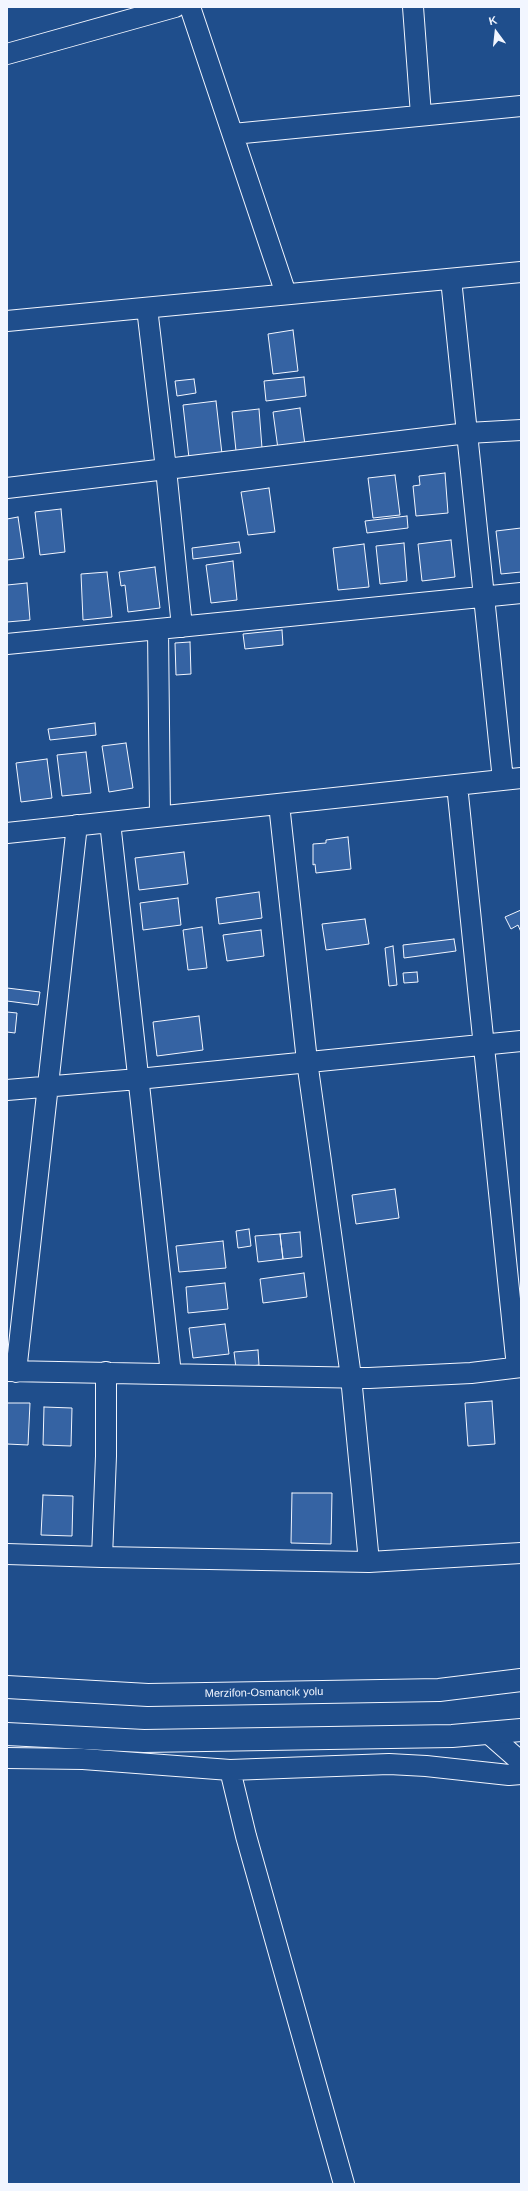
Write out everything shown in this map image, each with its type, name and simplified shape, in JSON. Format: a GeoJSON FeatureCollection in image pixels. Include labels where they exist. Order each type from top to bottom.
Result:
{"type":"FeatureCollection","features":[{"type":"Feature","properties":{"kind":"highway","name":"Merzifon-Osmancık yolu"},"geometry":{"type":"LineString","coordinates":[[7,1687],[156,1695],[439,1690],[521,1680]]}},
{"type":"Feature","properties":{"kind":"highway"},"geometry":{"type":"LineString","coordinates":[[7,1734],[144,1741],[452,1736],[521,1730]]}},
{"type":"Feature","properties":{"kind":"street"},"geometry":{"type":"LineString","coordinates":[[7,54],[175,7]]}},
{"type":"Feature","properties":{"kind":"street"},"geometry":{"type":"LineString","coordinates":[[190,7],[286,294]]}},
{"type":"Feature","properties":{"kind":"street"},"geometry":{"type":"LineString","coordinates":[[413,7],[421,116]]}},
{"type":"Feature","properties":{"kind":"street"},"geometry":{"type":"LineString","coordinates":[[233,134],[521,106]]}},
{"type":"Feature","properties":{"kind":"street"},"geometry":{"type":"LineString","coordinates":[[7,320],[521,272]]}},
{"type":"Feature","properties":{"kind":"street"},"geometry":{"type":"LineString","coordinates":[[7,833],[512,779],[485,598],[452,279]]}},
{"type":"Feature","properties":{"kind":"street"},"geometry":{"type":"LineString","coordinates":[[147,308],[166,469],[182,627]]}},
{"type":"Feature","properties":{"kind":"street"},"geometry":{"type":"LineString","coordinates":[[7,488],[468,433],[521,430]]}},
{"type":"Feature","properties":{"kind":"street"},"geometry":{"type":"LineString","coordinates":[[7,644],[485,598],[521,593]]}},
{"type":"Feature","properties":{"kind":"street"},"geometry":{"type":"LineString","coordinates":[[158,629],[160,816]]}},
{"type":"Feature","properties":{"kind":"street"},"geometry":{"type":"LineString","coordinates":[[77,825],[48,1087],[12,1371],[352,1377],[471,1373],[519,1367],[484,1046],[458,785]]}},
{"type":"Feature","properties":{"kind":"street"},"geometry":{"type":"LineString","coordinates":[[279,804],[307,1061],[352,1377],[369,1562]]}},
{"type":"Feature","properties":{"kind":"street"},"geometry":{"type":"LineString","coordinates":[[110,822],[171,1374]]}},
{"type":"Feature","properties":{"kind":"street"},"geometry":{"type":"LineString","coordinates":[[7,1090],[138,1079],[307,1061],[484,1046],[521,1041]]}},
{"type":"Feature","properties":{"kind":"street"},"geometry":{"type":"LineString","coordinates":[[102,1557],[106,1456],[106,1372]]}},
{"type":"Feature","properties":{"kind":"street"},"geometry":{"type":"LineString","coordinates":[[7,1554],[369,1562],[521,1553]]}},
{"type":"Feature","properties":{"kind":"street"},"geometry":{"type":"LineString","coordinates":[[488,1733],[521,1762]]}},
{"type":"Feature","properties":{"kind":"street"},"geometry":{"type":"LineString","coordinates":[[7,1758],[84,1759],[230,1770],[388,1764],[426,1766],[494,1774],[521,1774]]}},
{"type":"Feature","properties":{"kind":"street"},"geometry":{"type":"LineString","coordinates":[[230,1770],[246,1836],[344,2184]]}},
{"type":"Feature","properties":{"kind":"building"},"geometry":{"type":"Polygon","coordinates":[[[293,330],[298,371],[273,374],[268,334],[293,330]]]}},
{"type":"Feature","properties":{"kind":"building"},"geometry":{"type":"Polygon","coordinates":[[[304,377],[306,396],[266,401],[264,381],[304,377]]]}},
{"type":"Feature","properties":{"kind":"building"},"geometry":{"type":"Polygon","coordinates":[[[194,379],[196,393],[177,396],[175,381],[194,379]]]}},
{"type":"Feature","properties":{"kind":"building"},"geometry":{"type":"Polygon","coordinates":[[[216,401],[222,454],[189,458],[183,405],[216,401]]]}},
{"type":"Feature","properties":{"kind":"building"},"geometry":{"type":"Polygon","coordinates":[[[300,408],[305,445],[278,449],[273,412],[300,408]]]}},
{"type":"Feature","properties":{"kind":"building"},"geometry":{"type":"Polygon","coordinates":[[[259,409],[262,448],[236,451],[232,412],[259,409]]]}},
{"type":"Feature","properties":{"kind":"building"},"geometry":{"type":"Polygon","coordinates":[[[445,473],[448,513],[416,516],[413,486],[420,485],[419,476],[445,473]]]}},
{"type":"Feature","properties":{"kind":"building"},"geometry":{"type":"Polygon","coordinates":[[[395,475],[400,515],[373,518],[368,478],[395,475]]]}},
{"type":"Feature","properties":{"kind":"building"},"geometry":{"type":"Polygon","coordinates":[[[269,488],[275,532],[248,535],[241,492],[269,488]]]}},
{"type":"Feature","properties":{"kind":"building"},"geometry":{"type":"Polygon","coordinates":[[[61,509],[65,552],[40,555],[35,512],[61,509]]]}},
{"type":"Feature","properties":{"kind":"building"},"geometry":{"type":"Polygon","coordinates":[[[407,516],[408,528],[367,533],[365,521],[407,516]]]}},
{"type":"Feature","properties":{"kind":"building"},"geometry":{"type":"Polygon","coordinates":[[[18,517],[24,558],[7,560],[7,519],[18,517]]]}},
{"type":"Feature","properties":{"kind":"building"},"geometry":{"type":"Polygon","coordinates":[[[521,528],[521,572],[501,574],[496,531],[521,528]]]}},
{"type":"Feature","properties":{"kind":"building"},"geometry":{"type":"Polygon","coordinates":[[[451,540],[455,577],[422,581],[418,544],[451,540]]]}},
{"type":"Feature","properties":{"kind":"building"},"geometry":{"type":"Polygon","coordinates":[[[239,542],[241,553],[193,559],[192,548],[239,542]]]}},
{"type":"Feature","properties":{"kind":"building"},"geometry":{"type":"Polygon","coordinates":[[[404,543],[407,581],[380,584],[376,546],[404,543]]]}},
{"type":"Feature","properties":{"kind":"building"},"geometry":{"type":"Polygon","coordinates":[[[364,544],[369,587],[338,590],[333,548],[364,544]]]}},
{"type":"Feature","properties":{"kind":"building"},"geometry":{"type":"Polygon","coordinates":[[[233,561],[237,600],[211,603],[206,565],[233,561]]]}},
{"type":"Feature","properties":{"kind":"building"},"geometry":{"type":"Polygon","coordinates":[[[155,567],[160,608],[128,612],[125,585],[121,586],[119,572],[155,567]]]}},
{"type":"Feature","properties":{"kind":"building"},"geometry":{"type":"Polygon","coordinates":[[[107,572],[112,617],[83,620],[81,574],[107,572]]]}},
{"type":"Feature","properties":{"kind":"building"},"geometry":{"type":"Polygon","coordinates":[[[27,583],[30,620],[7,622],[7,585],[27,583]]]}},
{"type":"Feature","properties":{"kind":"building"},"geometry":{"type":"Polygon","coordinates":[[[282,630],[283,645],[245,649],[243,634],[282,630]]]}},
{"type":"Feature","properties":{"kind":"building"},"geometry":{"type":"Polygon","coordinates":[[[190,642],[191,674],[176,675],[175,643],[190,642]]]}},
{"type":"Feature","properties":{"kind":"building"},"geometry":{"type":"Polygon","coordinates":[[[95,723],[96,735],[50,740],[48,729],[95,723]]]}},
{"type":"Feature","properties":{"kind":"building"},"geometry":{"type":"Polygon","coordinates":[[[126,743],[133,788],[109,792],[102,746],[126,743]]]}},
{"type":"Feature","properties":{"kind":"building"},"geometry":{"type":"Polygon","coordinates":[[[86,752],[91,793],[62,796],[57,755],[86,752]]]}},
{"type":"Feature","properties":{"kind":"building"},"geometry":{"type":"Polygon","coordinates":[[[47,759],[52,798],[21,802],[16,763],[47,759]]]}},
{"type":"Feature","properties":{"kind":"building"},"geometry":{"type":"Polygon","coordinates":[[[348,837],[351,869],[316,873],[315,864],[313,865],[313,844],[326,843],[326,840],[348,837]]]}},
{"type":"Feature","properties":{"kind":"building"},"geometry":{"type":"Polygon","coordinates":[[[184,852],[188,884],[139,890],[135,858],[184,852]]]}},
{"type":"Feature","properties":{"kind":"building"},"geometry":{"type":"Polygon","coordinates":[[[259,892],[262,918],[219,924],[216,898],[259,892]]]}},
{"type":"Feature","properties":{"kind":"building"},"geometry":{"type":"Polygon","coordinates":[[[178,898],[181,925],[143,930],[140,903],[178,898]]]}},
{"type":"Feature","properties":{"kind":"building"},"geometry":{"type":"Polygon","coordinates":[[[521,910],[521,932],[518,925],[511,929],[505,917],[521,910]]]}},
{"type":"Feature","properties":{"kind":"building"},"geometry":{"type":"Polygon","coordinates":[[[365,919],[369,944],[326,950],[322,924],[365,919]]]}},
{"type":"Feature","properties":{"kind":"building"},"geometry":{"type":"Polygon","coordinates":[[[202,927],[207,968],[188,970],[183,930],[202,927]]]}},
{"type":"Feature","properties":{"kind":"building"},"geometry":{"type":"Polygon","coordinates":[[[261,930],[264,956],[227,961],[223,935],[261,930]]]}},
{"type":"Feature","properties":{"kind":"building"},"geometry":{"type":"Polygon","coordinates":[[[454,939],[456,951],[404,958],[403,945],[454,939]]]}},
{"type":"Feature","properties":{"kind":"building"},"geometry":{"type":"Polygon","coordinates":[[[393,946],[397,985],[389,986],[385,948],[393,946]]]}},
{"type":"Feature","properties":{"kind":"building"},"geometry":{"type":"Polygon","coordinates":[[[417,972],[418,982],[404,983],[403,973],[417,972]]]}},
{"type":"Feature","properties":{"kind":"building"},"geometry":{"type":"Polygon","coordinates":[[[7,988],[40,992],[38,1005],[7,1001],[7,988]]]}},
{"type":"Feature","properties":{"kind":"building"},"geometry":{"type":"Polygon","coordinates":[[[7,1012],[17,1013],[15,1033],[7,1032],[7,1012]]]}},
{"type":"Feature","properties":{"kind":"building"},"geometry":{"type":"Polygon","coordinates":[[[199,1016],[203,1050],[157,1056],[153,1022],[199,1016]]]}},
{"type":"Feature","properties":{"kind":"building"},"geometry":{"type":"Polygon","coordinates":[[[395,1189],[399,1218],[356,1224],[352,1195],[395,1189]]]}},
{"type":"Feature","properties":{"kind":"building"},"geometry":{"type":"Polygon","coordinates":[[[249,1229],[251,1246],[238,1248],[236,1231],[249,1229]]]}},
{"type":"Feature","properties":{"kind":"building"},"geometry":{"type":"Polygon","coordinates":[[[300,1232],[302,1257],[283,1259],[280,1234],[300,1232]]]}},
{"type":"Feature","properties":{"kind":"building"},"geometry":{"type":"Polygon","coordinates":[[[280,1234],[283,1259],[258,1262],[255,1236],[280,1234]]]}},
{"type":"Feature","properties":{"kind":"building"},"geometry":{"type":"Polygon","coordinates":[[[223,1241],[226,1268],[179,1272],[176,1246],[223,1241]]]}},
{"type":"Feature","properties":{"kind":"building"},"geometry":{"type":"Polygon","coordinates":[[[304,1273],[307,1297],[263,1303],[260,1279],[304,1273]]]}},
{"type":"Feature","properties":{"kind":"building"},"geometry":{"type":"Polygon","coordinates":[[[225,1283],[228,1309],[188,1313],[186,1287],[225,1283]]]}},
{"type":"Feature","properties":{"kind":"building"},"geometry":{"type":"Polygon","coordinates":[[[225,1324],[229,1354],[193,1358],[189,1328],[225,1324]]]}},
{"type":"Feature","properties":{"kind":"building"},"geometry":{"type":"Polygon","coordinates":[[[258,1350],[259,1365],[236,1368],[234,1352],[258,1350]]]}},
{"type":"Feature","properties":{"kind":"building"},"geometry":{"type":"Polygon","coordinates":[[[492,1401],[495,1444],[468,1446],[465,1403],[492,1401]]]}},
{"type":"Feature","properties":{"kind":"building"},"geometry":{"type":"Polygon","coordinates":[[[7,1403],[30,1403],[28,1445],[7,1444],[7,1403]]]}},
{"type":"Feature","properties":{"kind":"building"},"geometry":{"type":"Polygon","coordinates":[[[44,1407],[72,1408],[71,1446],[43,1445],[44,1407]]]}},
{"type":"Feature","properties":{"kind":"building"},"geometry":{"type":"Polygon","coordinates":[[[292,1493],[332,1493],[331,1544],[291,1543],[292,1493]]]}},
{"type":"Feature","properties":{"kind":"building"},"geometry":{"type":"Polygon","coordinates":[[[43,1495],[73,1496],[72,1536],[41,1535],[43,1495]]]}}]}
